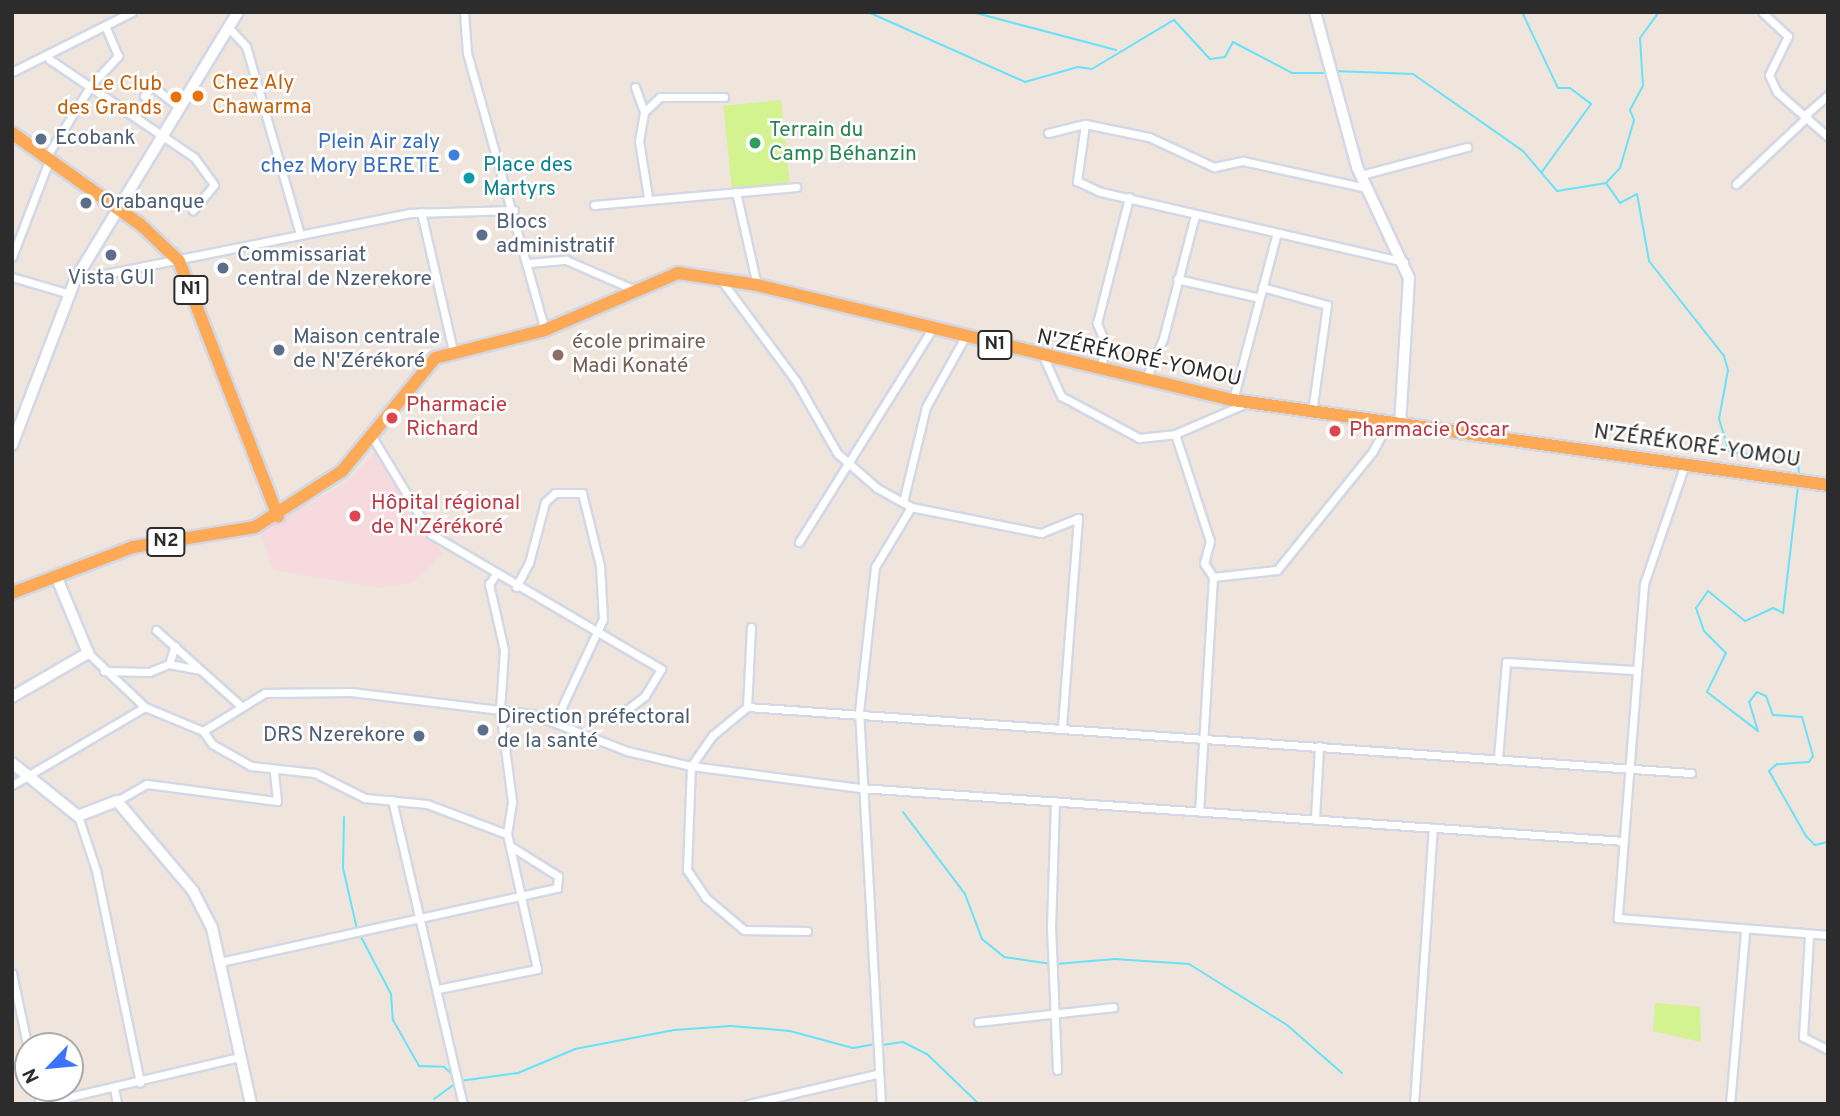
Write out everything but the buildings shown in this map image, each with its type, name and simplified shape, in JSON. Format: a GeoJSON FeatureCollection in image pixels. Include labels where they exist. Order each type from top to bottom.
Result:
{"type":"FeatureCollection","features":[{"type":"Feature","properties":{"kind":"highway","name":"N1"},"geometry":{"type":"LineString","coordinates":[[12,133],[46,161],[117,208],[179,261],[278,516]]}},
{"type":"Feature","properties":{"kind":"highway","name":"N'ZÉRÉKORÉ-YOMOU"},"geometry":{"type":"LineString","coordinates":[[278,516],[342,471],[425,366],[453,351],[545,330],[678,273],[720,276],[1044,358],[1233,400],[1393,426],[1828,485]]}},
{"type":"Feature","properties":{"kind":"highway","name":"N2"},"geometry":{"type":"LineString","coordinates":[[12,593],[133,547],[210,539],[278,516]]}},
{"type":"Feature","properties":{"kind":"highway","name":"N2"},"geometry":{"type":"LineString","coordinates":[[12,602],[57,578]]}},
{"type":"Feature","properties":{"kind":"street"},"geometry":{"type":"LineString","coordinates":[[12,72],[49,59],[132,12]]}},
{"type":"Feature","properties":{"kind":"street"},"geometry":{"type":"LineString","coordinates":[[12,445],[75,280],[239,12]]}},
{"type":"Feature","properties":{"kind":"street"},"geometry":{"type":"LineString","coordinates":[[464,12],[467,53],[529,263],[545,330]]}},
{"type":"Feature","properties":{"kind":"street"},"geometry":{"type":"LineString","coordinates":[[1213,577],[1277,570],[1393,426],[1412,300],[1404,262],[1361,175],[1315,12]]}},
{"type":"Feature","properties":{"kind":"street"},"geometry":{"type":"LineString","coordinates":[[1762,12],[1788,36],[1769,75],[1828,137]]}},
{"type":"Feature","properties":{"kind":"street"},"geometry":{"type":"LineString","coordinates":[[12,257],[46,161],[91,85],[118,56],[106,26]]}},
{"type":"Feature","properties":{"kind":"street"},"geometry":{"type":"LineString","coordinates":[[229,27],[246,46],[300,234]]}},
{"type":"Feature","properties":{"kind":"street"},"geometry":{"type":"LineString","coordinates":[[49,59],[163,134],[194,158],[214,185],[193,210]]}},
{"type":"Feature","properties":{"kind":"street"},"geometry":{"type":"LineString","coordinates":[[144,96],[152,86],[180,108]]}},
{"type":"Feature","properties":{"kind":"street"},"geometry":{"type":"LineString","coordinates":[[635,87],[643,113],[639,141],[648,197]]}},
{"type":"Feature","properties":{"kind":"street"},"geometry":{"type":"LineString","coordinates":[[1736,184],[1828,95]]}},
{"type":"Feature","properties":{"kind":"street"},"geometry":{"type":"LineString","coordinates":[[643,113],[660,97],[724,97]]}},
{"type":"Feature","properties":{"kind":"street"},"geometry":{"type":"LineString","coordinates":[[1048,133],[1085,124],[1149,137],[1214,167],[1243,162],[1367,188]]}},
{"type":"Feature","properties":{"kind":"street"},"geometry":{"type":"LineString","coordinates":[[1085,124],[1077,181],[1276,236],[1404,262]]}},
{"type":"Feature","properties":{"kind":"street"},"geometry":{"type":"LineString","coordinates":[[1361,175],[1467,147]]}},
{"type":"Feature","properties":{"kind":"street"},"geometry":{"type":"LineString","coordinates":[[594,205],[648,197],[796,187]]}},
{"type":"Feature","properties":{"kind":"street"},"geometry":{"type":"LineString","coordinates":[[736,192],[757,285]]}},
{"type":"Feature","properties":{"kind":"street"},"geometry":{"type":"LineString","coordinates":[[1100,370],[1105,343],[1097,323],[1129,197]]}},
{"type":"Feature","properties":{"kind":"street"},"geometry":{"type":"LineString","coordinates":[[75,280],[421,212],[514,211]]}},
{"type":"Feature","properties":{"kind":"street"},"geometry":{"type":"LineString","coordinates":[[421,212],[453,351]]}},
{"type":"Feature","properties":{"kind":"street"},"geometry":{"type":"LineString","coordinates":[[1145,381],[1195,215]]}},
{"type":"Feature","properties":{"kind":"street"},"geometry":{"type":"LineString","coordinates":[[1233,400],[1276,236]]}},
{"type":"Feature","properties":{"kind":"street"},"geometry":{"type":"LineString","coordinates":[[529,263],[566,260],[635,290]]}},
{"type":"Feature","properties":{"kind":"street"},"geometry":{"type":"LineString","coordinates":[[720,276],[849,461],[903,502],[912,507],[1041,533],[1078,518],[1062,726]]}},
{"type":"Feature","properties":{"kind":"street"},"geometry":{"type":"LineString","coordinates":[[12,277],[70,294]]}},
{"type":"Feature","properties":{"kind":"street"},"geometry":{"type":"LineString","coordinates":[[1177,279],[1259,298]]}},
{"type":"Feature","properties":{"kind":"street"},"geometry":{"type":"LineString","coordinates":[[1262,287],[1327,305],[1312,413]]}},
{"type":"Feature","properties":{"kind":"street"},"geometry":{"type":"LineString","coordinates":[[799,542],[932,329]]}},
{"type":"Feature","properties":{"kind":"street"},"geometry":{"type":"LineString","coordinates":[[903,502],[926,407],[965,337]]}},
{"type":"Feature","properties":{"kind":"street"},"geometry":{"type":"LineString","coordinates":[[1044,358],[1061,396],[1139,438],[1175,434],[1247,402]]}},
{"type":"Feature","properties":{"kind":"street"},"geometry":{"type":"LineString","coordinates":[[1175,434],[1210,541],[1204,563],[1213,577],[1199,811]]}},
{"type":"Feature","properties":{"kind":"street"},"geometry":{"type":"LineString","coordinates":[[371,435],[431,534],[516,587],[661,669],[645,696],[614,719]]}},
{"type":"Feature","properties":{"kind":"street"},"geometry":{"type":"LineString","coordinates":[[1685,467],[1644,584],[1634,670],[1618,918],[1745,932],[1828,935]]}},
{"type":"Feature","properties":{"kind":"street"},"geometry":{"type":"LineString","coordinates":[[516,587],[545,502],[555,494],[582,493],[603,592],[597,633],[556,720]]}},
{"type":"Feature","properties":{"kind":"street"},"geometry":{"type":"LineString","coordinates":[[881,1104],[876,1074],[860,788],[859,712],[875,567],[912,507]]}},
{"type":"Feature","properties":{"kind":"street"},"geometry":{"type":"LineString","coordinates":[[438,989],[537,969],[507,834],[512,801],[500,710],[504,650],[489,584],[496,574]]}},
{"type":"Feature","properties":{"kind":"street"},"geometry":{"type":"LineString","coordinates":[[57,578],[88,653],[103,671],[145,707],[203,731],[212,744],[274,772],[299,769],[365,797],[427,804],[507,834]]}},
{"type":"Feature","properties":{"kind":"street"},"geometry":{"type":"LineString","coordinates":[[747,707],[751,626]]}},
{"type":"Feature","properties":{"kind":"street"},"geometry":{"type":"LineString","coordinates":[[156,630],[240,705]]}},
{"type":"Feature","properties":{"kind":"street"},"geometry":{"type":"LineString","coordinates":[[169,664],[175,646]]}},
{"type":"Feature","properties":{"kind":"street"},"geometry":{"type":"LineString","coordinates":[[12,697],[88,653]]}},
{"type":"Feature","properties":{"kind":"street"},"geometry":{"type":"LineString","coordinates":[[1498,758],[1506,662],[1634,670]]}},
{"type":"Feature","properties":{"kind":"street"},"geometry":{"type":"LineString","coordinates":[[103,671],[134,674],[169,664],[202,671]]}},
{"type":"Feature","properties":{"kind":"street"},"geometry":{"type":"LineString","coordinates":[[203,731],[240,705],[265,693],[304,689],[500,710],[556,720],[627,751],[691,766],[860,788],[1623,841]]}},
{"type":"Feature","properties":{"kind":"street"},"geometry":{"type":"LineString","coordinates":[[12,785],[24,775],[145,707]]}},
{"type":"Feature","properties":{"kind":"street"},"geometry":{"type":"LineString","coordinates":[[807,931],[744,930],[692,882],[685,859],[691,766],[713,735],[747,707],[859,712],[1319,746],[1628,765],[1691,772]]}},
{"type":"Feature","properties":{"kind":"street"},"geometry":{"type":"LineString","coordinates":[[1315,818],[1319,746]]}},
{"type":"Feature","properties":{"kind":"street"},"geometry":{"type":"LineString","coordinates":[[12,763],[78,816],[96,870],[140,1082]]}},
{"type":"Feature","properties":{"kind":"street"},"geometry":{"type":"LineString","coordinates":[[78,816],[117,801],[148,784],[277,801],[274,772]]}},
{"type":"Feature","properties":{"kind":"street"},"geometry":{"type":"LineString","coordinates":[[392,800],[463,1104]]}},
{"type":"Feature","properties":{"kind":"street"},"geometry":{"type":"LineString","coordinates":[[117,801],[204,909],[220,962],[250,1104]]}},
{"type":"Feature","properties":{"kind":"street"},"geometry":{"type":"LineString","coordinates":[[1055,801],[1057,1070]]}},
{"type":"Feature","properties":{"kind":"street"},"geometry":{"type":"LineString","coordinates":[[1413,1104],[1433,828]]}},
{"type":"Feature","properties":{"kind":"street"},"geometry":{"type":"LineString","coordinates":[[220,962],[419,916],[557,888],[558,876],[512,847]]}},
{"type":"Feature","properties":{"kind":"street"},"geometry":{"type":"LineString","coordinates":[[1730,1104],[1745,932]]}},
{"type":"Feature","properties":{"kind":"street"},"geometry":{"type":"LineString","coordinates":[[1809,936],[1802,1037],[1828,1050]]}},
{"type":"Feature","properties":{"kind":"street"},"geometry":{"type":"LineString","coordinates":[[12,973],[24,1032]]}},
{"type":"Feature","properties":{"kind":"street"},"geometry":{"type":"LineString","coordinates":[[978,1022],[1113,1007]]}},
{"type":"Feature","properties":{"kind":"street"},"geometry":{"type":"LineString","coordinates":[[40,1104],[240,1057]]}},
{"type":"Feature","properties":{"kind":"street"},"geometry":{"type":"LineString","coordinates":[[748,1104],[777,1101],[876,1074]]}},
{"type":"Feature","properties":{"kind":"street"},"geometry":{"type":"LineString","coordinates":[[114,1088],[117,1104]]}},
{"type":"Feature","properties":{"kind":"shaded area","name":"Hôpital régional de N'Zérékoré"},"geometry":{"type":"Polygon","coordinates":[[[380,447],[442,554],[412,582],[381,588],[273,570],[260,531],[346,483],[380,447]]]}},
{"type":"Feature","properties":{"kind":"green space"},"geometry":{"type":"Polygon","coordinates":[[[781,100],[790,183],[732,189],[723,106],[781,100]]]}},
{"type":"Feature","properties":{"kind":"green space"},"geometry":{"type":"Polygon","coordinates":[[[1655,1003],[1700,1007],[1701,1042],[1653,1031],[1655,1003]]]}},
{"type":"Feature","properties":{"kind":"waterway"},"geometry":{"type":"LineString","coordinates":[[12,14],[16,12]]}},
{"type":"Feature","properties":{"kind":"waterway"},"geometry":{"type":"LineString","coordinates":[[868,12],[1025,82],[1078,67],[1092,69],[1174,20],[1210,59],[1225,57],[1233,42],[1292,73],[1328,73]]}},
{"type":"Feature","properties":{"kind":"waterway"},"geometry":{"type":"LineString","coordinates":[[972,12],[1116,50]]}},
{"type":"Feature","properties":{"kind":"waterway"},"geometry":{"type":"LineString","coordinates":[[1522,12],[1558,88],[1570,88],[1591,104],[1541,173]]}},
{"type":"Feature","properties":{"kind":"waterway"},"geometry":{"type":"LineString","coordinates":[[1606,183],[1620,168],[1634,120],[1630,110],[1643,86],[1640,38],[1659,12]]}},
{"type":"Feature","properties":{"kind":"waterway"},"geometry":{"type":"LineString","coordinates":[[1334,71],[1413,74],[1523,151],[1557,191],[1606,183],[1620,203],[1637,194],[1649,261],[1724,356],[1728,370],[1719,419],[1729,452],[1798,461],[1799,474]]}},
{"type":"Feature","properties":{"kind":"waterway"},"geometry":{"type":"LineString","coordinates":[[1798,486],[1783,613],[1773,608],[1745,621],[1708,591],[1696,608],[1704,631],[1726,653],[1707,692],[1758,731],[1749,702],[1757,692],[1766,696],[1773,715],[1802,717],[1813,756],[1809,762],[1777,764],[1769,771],[1806,836],[1815,845],[1828,842]]}},
{"type":"Feature","properties":{"kind":"waterway"},"geometry":{"type":"LineString","coordinates":[[903,812],[965,894],[982,939],[1004,957],[1051,964]]}},
{"type":"Feature","properties":{"kind":"waterway"},"geometry":{"type":"LineString","coordinates":[[344,817],[343,868],[357,929]]}},
{"type":"Feature","properties":{"kind":"waterway"},"geometry":{"type":"LineString","coordinates":[[360,935],[391,994],[393,1020],[419,1066],[444,1067],[453,1075]]}},
{"type":"Feature","properties":{"kind":"waterway"},"geometry":{"type":"LineString","coordinates":[[1056,964],[1115,959],[1189,964],[1287,1025],[1342,1073]]}},
{"type":"Feature","properties":{"kind":"waterway"},"geometry":{"type":"LineString","coordinates":[[460,1081],[518,1073],[575,1049],[674,1030],[731,1026],[790,1031],[853,1048],[876,1044]]}},
{"type":"Feature","properties":{"kind":"waterway"},"geometry":{"type":"LineString","coordinates":[[882,1045],[903,1042],[927,1054],[979,1104]]}},
{"type":"Feature","properties":{"kind":"waterway"},"geometry":{"type":"LineString","coordinates":[[434,1099],[456,1083]]}},
{"type":"Feature","properties":{"kind":"place","name":"Chez Aly Chawarma"},"geometry":{"type":"Point","coordinates":[198,96]}},
{"type":"Feature","properties":{"kind":"place","name":"Le Club des Grands"},"geometry":{"type":"Point","coordinates":[176,97]}},
{"type":"Feature","properties":{"kind":"place","name":"Ecobank"},"geometry":{"type":"Point","coordinates":[41,139]}},
{"type":"Feature","properties":{"kind":"place","name":"Terrain du Camp Béhanzin"},"geometry":{"type":"Point","coordinates":[755,143]}},
{"type":"Feature","properties":{"kind":"place","name":"Plein Air zaly chez Mory BERETE"},"geometry":{"type":"Point","coordinates":[454,155]}},
{"type":"Feature","properties":{"kind":"place","name":"Place des Martyrs"},"geometry":{"type":"Point","coordinates":[469,178]}},
{"type":"Feature","properties":{"kind":"place","name":"Orabanque"},"geometry":{"type":"Point","coordinates":[86,203]}},
{"type":"Feature","properties":{"kind":"place","name":"Blocs administratif"},"geometry":{"type":"Point","coordinates":[482,235]}},
{"type":"Feature","properties":{"kind":"place","name":"Vista GUI"},"geometry":{"type":"Point","coordinates":[111,255]}},
{"type":"Feature","properties":{"kind":"place","name":"Commissariat central de Nzerekore"},"geometry":{"type":"Point","coordinates":[223,268]}},
{"type":"Feature","properties":{"kind":"place","name":"Maison centrale de N'Zérékoré"},"geometry":{"type":"Point","coordinates":[279,350]}},
{"type":"Feature","properties":{"kind":"place","name":"école primaire Madi Konaté"},"geometry":{"type":"Point","coordinates":[558,355]}},
{"type":"Feature","properties":{"kind":"place","name":"Pharmacie Richard"},"geometry":{"type":"Point","coordinates":[392,418]}},
{"type":"Feature","properties":{"kind":"place","name":"Pharmacie Oscar"},"geometry":{"type":"Point","coordinates":[1335,431]}},
{"type":"Feature","properties":{"kind":"place","name":"Hôpital régional de N'Zérékoré"},"geometry":{"type":"Point","coordinates":[355,516]}},
{"type":"Feature","properties":{"kind":"place","name":"Direction préfectoral de la santé"},"geometry":{"type":"Point","coordinates":[483,730]}},
{"type":"Feature","properties":{"kind":"place","name":"DRS Nzerekore"},"geometry":{"type":"Point","coordinates":[419,736]}}]}
